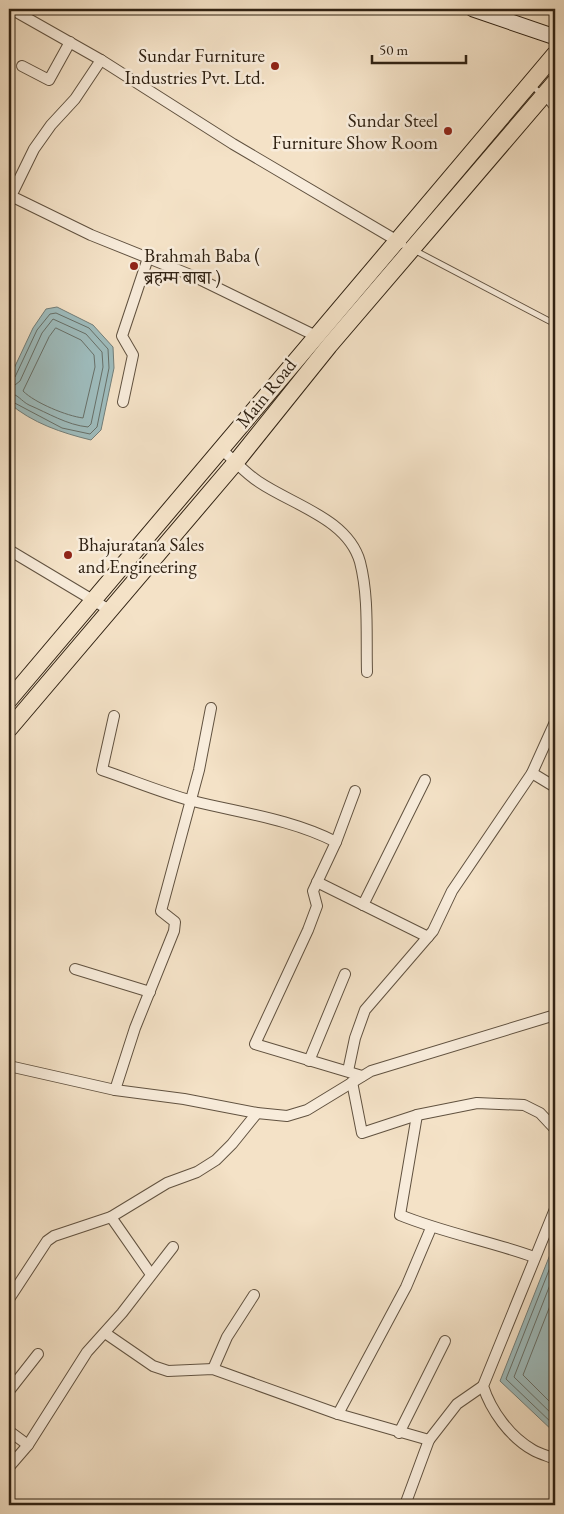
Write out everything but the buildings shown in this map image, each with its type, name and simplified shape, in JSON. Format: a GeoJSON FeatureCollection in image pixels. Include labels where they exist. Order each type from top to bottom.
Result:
{"type":"FeatureCollection","features":[{"type":"Feature","properties":{"kind":"main road"},"geometry":{"type":"LineString","coordinates":[[473,9],[555,37]]}},
{"type":"Feature","properties":{"kind":"main road","name":"Main Road"},"geometry":{"type":"LineString","coordinates":[[9,700],[555,54]]}},
{"type":"Feature","properties":{"kind":"main road","name":"Main Road"},"geometry":{"type":"LineString","coordinates":[[11,722],[110,611],[236,462],[330,346],[555,82]]}},
{"type":"Feature","properties":{"kind":"street"},"geometry":{"type":"LineString","coordinates":[[11,9],[101,60],[233,144],[413,250]]}},
{"type":"Feature","properties":{"kind":"street"},"geometry":{"type":"LineString","coordinates":[[22,66],[49,80],[70,42]]}},
{"type":"Feature","properties":{"kind":"street"},"geometry":{"type":"LineString","coordinates":[[101,60],[76,99],[51,125],[34,149],[10,196],[91,236],[194,276],[316,336]]}},
{"type":"Feature","properties":{"kind":"street"},"geometry":{"type":"LineString","coordinates":[[123,402],[134,355],[122,336],[148,258]]}},
{"type":"Feature","properties":{"kind":"street"},"geometry":{"type":"LineString","coordinates":[[222,450],[257,482],[336,525],[347,536],[360,561],[365,590],[367,672]]}},
{"type":"Feature","properties":{"kind":"street"},"geometry":{"type":"LineString","coordinates":[[9,550],[110,611]]}},
{"type":"Feature","properties":{"kind":"street"},"geometry":{"type":"LineString","coordinates":[[115,1090],[174,931],[176,922],[161,911],[191,800],[212,708]]}},
{"type":"Feature","properties":{"kind":"street"},"geometry":{"type":"LineString","coordinates":[[114,716],[102,770],[191,800],[313,830],[336,842]]}},
{"type":"Feature","properties":{"kind":"street"},"geometry":{"type":"LineString","coordinates":[[348,1071],[355,1038],[365,1010],[433,932],[452,891],[532,773],[555,722]]}},
{"type":"Feature","properties":{"kind":"street"},"geometry":{"type":"LineString","coordinates":[[532,773],[555,787]]}},
{"type":"Feature","properties":{"kind":"street"},"geometry":{"type":"LineString","coordinates":[[363,905],[425,780]]}},
{"type":"Feature","properties":{"kind":"street"},"geometry":{"type":"LineString","coordinates":[[355,791],[336,842],[317,882],[314,891],[317,906],[314,914],[255,1044],[362,1076]]}},
{"type":"Feature","properties":{"kind":"street"},"geometry":{"type":"LineString","coordinates":[[317,882],[428,937]]}},
{"type":"Feature","properties":{"kind":"street"},"geometry":{"type":"LineString","coordinates":[[75,969],[150,992]]}},
{"type":"Feature","properties":{"kind":"street"},"geometry":{"type":"LineString","coordinates":[[309,1061],[345,974]]}},
{"type":"Feature","properties":{"kind":"street"},"geometry":{"type":"LineString","coordinates":[[9,1066],[115,1090],[184,1099],[257,1113],[287,1116],[307,1110],[371,1071],[555,1015]]}},
{"type":"Feature","properties":{"kind":"street"},"geometry":{"type":"LineString","coordinates":[[352,1082],[362,1133],[417,1115],[477,1103],[524,1105],[540,1113],[555,1129]]}},
{"type":"Feature","properties":{"kind":"street"},"geometry":{"type":"LineString","coordinates":[[9,1299],[47,1241],[54,1236],[111,1217],[167,1183],[197,1172],[216,1160],[247,1129],[257,1113]]}},
{"type":"Feature","properties":{"kind":"street"},"geometry":{"type":"LineString","coordinates":[[417,1115],[400,1215],[431,1228],[503,1246],[534,1257]]}},
{"type":"Feature","properties":{"kind":"street"},"geometry":{"type":"LineString","coordinates":[[405,1505],[429,1440],[458,1404],[483,1386],[555,1209]]}},
{"type":"Feature","properties":{"kind":"street"},"geometry":{"type":"LineString","coordinates":[[111,1217],[150,1273]]}},
{"type":"Feature","properties":{"kind":"street"},"geometry":{"type":"LineString","coordinates":[[338,1414],[406,1287],[431,1228]]}},
{"type":"Feature","properties":{"kind":"street"},"geometry":{"type":"LineString","coordinates":[[9,1467],[28,1446],[87,1352],[173,1247]]}},
{"type":"Feature","properties":{"kind":"street"},"geometry":{"type":"LineString","coordinates":[[214,1369],[227,1337],[254,1295]]}},
{"type":"Feature","properties":{"kind":"street"},"geometry":{"type":"LineString","coordinates":[[105,1332],[153,1366],[177,1371],[214,1369],[338,1414],[399,1433],[429,1440]]}},
{"type":"Feature","properties":{"kind":"street"},"geometry":{"type":"LineString","coordinates":[[399,1433],[445,1341]]}},
{"type":"Feature","properties":{"kind":"street"},"geometry":{"type":"LineString","coordinates":[[9,1391],[38,1354]]}},
{"type":"Feature","properties":{"kind":"street"},"geometry":{"type":"LineString","coordinates":[[483,1386],[488,1403],[506,1427],[533,1450],[555,1459]]}},
{"type":"Feature","properties":{"kind":"street"},"geometry":{"type":"LineString","coordinates":[[9,1431],[28,1446]]}},
{"type":"Feature","properties":{"kind":"lane"},"geometry":{"type":"LineString","coordinates":[[530,84],[544,96],[555,111]]}},
{"type":"Feature","properties":{"kind":"lane"},"geometry":{"type":"LineString","coordinates":[[413,250],[555,324]]}},
{"type":"Feature","properties":{"kind":"water"},"geometry":{"type":"Polygon","coordinates":[[[57,307],[93,325],[113,347],[114,368],[101,430],[91,440],[37,422],[9,403],[9,379],[33,328],[46,309],[57,307]]]}},
{"type":"Feature","properties":{"kind":"water"},"geometry":{"type":"Polygon","coordinates":[[[555,1242],[555,1433],[500,1381],[555,1242]]]}},
{"type":"Feature","properties":{"kind":"place","name":"Sundar Furniture Industries Pvt. Ltd."},"geometry":{"type":"Point","coordinates":[275,66]}},
{"type":"Feature","properties":{"kind":"place","name":"Sundar Steel Furniture Show Room"},"geometry":{"type":"Point","coordinates":[448,131]}},
{"type":"Feature","properties":{"kind":"place","name":"Brahmah Baba ( ब्रहम्म बाबा )"},"geometry":{"type":"Point","coordinates":[134,266]}},
{"type":"Feature","properties":{"kind":"place","name":"Bhajuratana Sales and Engineering"},"geometry":{"type":"Point","coordinates":[68,555]}}]}
